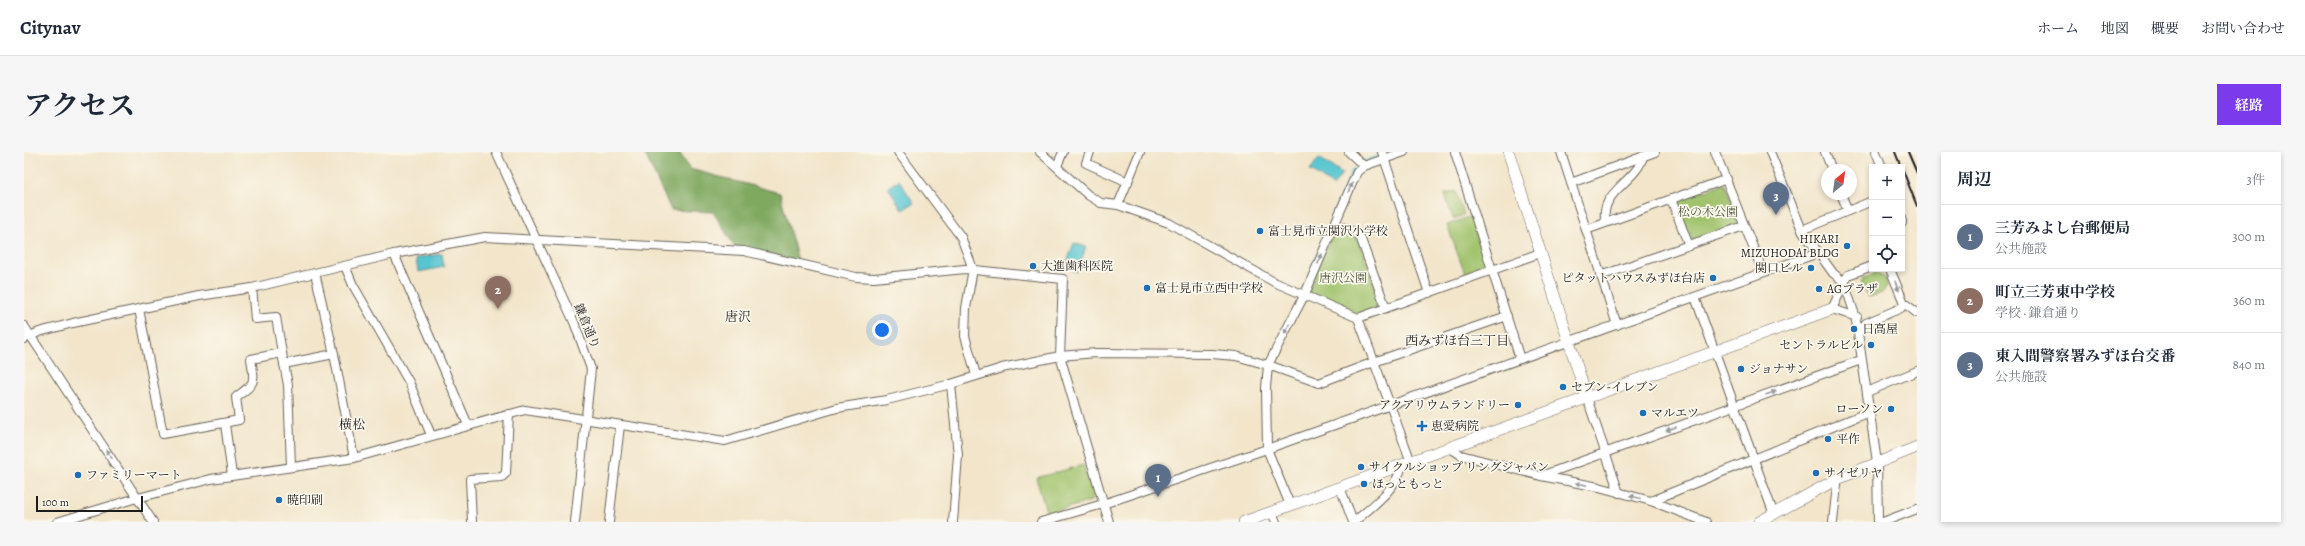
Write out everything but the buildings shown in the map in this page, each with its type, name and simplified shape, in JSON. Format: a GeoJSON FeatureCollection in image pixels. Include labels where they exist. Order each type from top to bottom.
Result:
{"type":"FeatureCollection","features":[{"type":"Feature","properties":{"kind":"street","name":"鎌倉通り"},"geometry":{"type":"LineString","coordinates":[[496,152],[574,322],[589,362],[591,374],[575,522]]}},
{"type":"Feature","properties":{"kind":"street"},"geometry":{"type":"LineString","coordinates":[[898,152],[961,237],[974,269],[966,308],[965,336],[976,375]]}},
{"type":"Feature","properties":{"kind":"street"},"geometry":{"type":"LineString","coordinates":[[1057,166],[1063,152]]}},
{"type":"Feature","properties":{"kind":"street"},"geometry":{"type":"LineString","coordinates":[[1090,152],[1086,163],[1128,182]]}},
{"type":"Feature","properties":{"kind":"street"},"geometry":{"type":"LineString","coordinates":[[1118,205],[1140,152]]}},
{"type":"Feature","properties":{"kind":"street"},"geometry":{"type":"LineString","coordinates":[[1348,152],[1362,164]]}},
{"type":"Feature","properties":{"kind":"street"},"geometry":{"type":"LineString","coordinates":[[1290,505],[1267,449],[1266,388],[1268,365],[1305,294],[1357,172],[1362,164],[1383,156],[1404,152]]}},
{"type":"Feature","properties":{"kind":"street"},"geometry":{"type":"LineString","coordinates":[[1455,152],[1520,359]]}},
{"type":"Feature","properties":{"kind":"street"},"geometry":{"type":"LineString","coordinates":[[1561,152],[1617,325]]}},
{"type":"Feature","properties":{"kind":"street"},"geometry":{"type":"LineString","coordinates":[[1570,183],[1655,152]]}},
{"type":"Feature","properties":{"kind":"street"},"geometry":{"type":"LineString","coordinates":[[1715,152],[1763,272]]}},
{"type":"Feature","properties":{"kind":"street"},"geometry":{"type":"LineString","coordinates":[[1770,152],[1802,230],[1833,273],[1844,282],[1855,315],[1877,462],[1878,522]]}},
{"type":"Feature","properties":{"kind":"street"},"geometry":{"type":"LineString","coordinates":[[1825,152],[1830,164]]}},
{"type":"Feature","properties":{"kind":"street"},"geometry":{"type":"LineString","coordinates":[[1876,152],[1881,164]]}},
{"type":"Feature","properties":{"kind":"street"},"geometry":{"type":"LineString","coordinates":[[1045,153],[1088,195],[1100,203],[1118,205],[1169,223],[1261,275],[1358,318],[1540,253]]}},
{"type":"Feature","properties":{"kind":"street"},"geometry":{"type":"LineString","coordinates":[[1511,153],[1540,253],[1619,493]]}},
{"type":"Feature","properties":{"kind":"street"},"geometry":{"type":"LineString","coordinates":[[1383,156],[1429,293]]}},
{"type":"Feature","properties":{"kind":"street"},"geometry":{"type":"LineString","coordinates":[[1606,222],[1605,210],[1611,197],[1621,185],[1639,169],[1643,156]]}},
{"type":"Feature","properties":{"kind":"street"},"geometry":{"type":"LineString","coordinates":[[1586,230],[1727,180]]}},
{"type":"Feature","properties":{"kind":"street"},"geometry":{"type":"LineString","coordinates":[[1671,199],[1689,246]]}},
{"type":"Feature","properties":{"kind":"street"},"geometry":{"type":"LineString","coordinates":[[1843,200],[1848,211]]}},
{"type":"Feature","properties":{"kind":"street"},"geometry":{"type":"LineString","coordinates":[[1802,230],[1869,202]]}},
{"type":"Feature","properties":{"kind":"street"},"geometry":{"type":"LineString","coordinates":[[1335,224],[1359,234],[1386,308]]}},
{"type":"Feature","properties":{"kind":"street"},"geometry":{"type":"LineString","coordinates":[[1600,276],[1744,226]]}},
{"type":"Feature","properties":{"kind":"street"},"geometry":{"type":"LineString","coordinates":[[24,339],[32,335],[73,323],[217,292],[252,288],[394,254],[485,237],[744,251],[856,277],[874,278],[940,270],[974,269],[1063,279],[1060,356],[1109,522]]}},
{"type":"Feature","properties":{"kind":"street"},"geometry":{"type":"LineString","coordinates":[[1041,522],[1103,504],[1390,407],[1818,253]]}},
{"type":"Feature","properties":{"kind":"street"},"geometry":{"type":"LineString","coordinates":[[394,254],[468,425]]}},
{"type":"Feature","properties":{"kind":"street"},"geometry":{"type":"LineString","coordinates":[[345,266],[353,285],[409,382],[431,435]]}},
{"type":"Feature","properties":{"kind":"street"},"geometry":{"type":"LineString","coordinates":[[1832,309],[1848,276],[1869,267]]}},
{"type":"Feature","properties":{"kind":"street"},"geometry":{"type":"LineString","coordinates":[[1891,272],[1904,303],[1917,314]]}},
{"type":"Feature","properties":{"kind":"street"},"geometry":{"type":"LineString","coordinates":[[314,273],[334,354],[354,458]]}},
{"type":"Feature","properties":{"kind":"street"},"geometry":{"type":"LineString","coordinates":[[252,288],[255,319],[276,317],[288,385],[290,466]]}},
{"type":"Feature","properties":{"kind":"street"},"geometry":{"type":"LineString","coordinates":[[1695,297],[1773,512]]}},
{"type":"Feature","properties":{"kind":"street"},"geometry":{"type":"LineString","coordinates":[[1858,334],[1866,323],[1901,308],[1904,303]]}},
{"type":"Feature","properties":{"kind":"street"},"geometry":{"type":"LineString","coordinates":[[139,309],[163,434],[225,424],[239,420],[236,397],[253,385],[255,381],[251,359],[282,353]]}},
{"type":"Feature","properties":{"kind":"street"},"geometry":{"type":"LineString","coordinates":[[1244,522],[1274,517],[1290,505],[1832,309],[1855,315],[1866,323]]}},
{"type":"Feature","properties":{"kind":"street"},"geometry":{"type":"LineString","coordinates":[[57,522],[138,498],[232,475],[354,458],[431,435],[525,410],[725,441],[837,408],[888,400],[951,384],[976,375],[1060,356],[1096,353],[1192,352],[1236,356],[1268,365],[1319,383],[1374,362],[1507,316]]}},
{"type":"Feature","properties":{"kind":"street"},"geometry":{"type":"LineString","coordinates":[[1340,487],[1354,522],[1384,495],[1400,475],[1406,464],[1390,407],[1358,318]]}},
{"type":"Feature","properties":{"kind":"street"},"geometry":{"type":"LineString","coordinates":[[24,326],[32,335],[153,522]]}},
{"type":"Feature","properties":{"kind":"street"},"geometry":{"type":"LineString","coordinates":[[284,364],[334,354]]}},
{"type":"Feature","properties":{"kind":"street"},"geometry":{"type":"LineString","coordinates":[[1541,476],[1861,360]]}},
{"type":"Feature","properties":{"kind":"street"},"geometry":{"type":"LineString","coordinates":[[1866,392],[1917,371]]}},
{"type":"Feature","properties":{"kind":"street"},"geometry":{"type":"LineString","coordinates":[[951,384],[958,455],[953,522]]}},
{"type":"Feature","properties":{"kind":"street"},"geometry":{"type":"LineString","coordinates":[[1651,502],[1870,412]]}},
{"type":"Feature","properties":{"kind":"street"},"geometry":{"type":"LineString","coordinates":[[472,522],[470,479],[502,477],[506,473],[509,414]]}},
{"type":"Feature","properties":{"kind":"street"},"geometry":{"type":"LineString","coordinates":[[225,424],[232,475]]}},
{"type":"Feature","properties":{"kind":"street"},"geometry":{"type":"LineString","coordinates":[[610,522],[620,425]]}},
{"type":"Feature","properties":{"kind":"street"},"geometry":{"type":"LineString","coordinates":[[1759,522],[1773,512],[1834,480],[1917,447]]}},
{"type":"Feature","properties":{"kind":"street"},"geometry":{"type":"LineString","coordinates":[[1450,448],[1468,457],[1651,502],[1706,522]]}},
{"type":"Feature","properties":{"kind":"street"},"geometry":{"type":"LineString","coordinates":[[1833,522],[1837,485],[1834,480]]}},
{"type":"Feature","properties":{"kind":"street"},"geometry":{"type":"LineString","coordinates":[[1883,522],[1917,509]]}},
{"type":"Feature","properties":{"kind":"green space"},"geometry":{"type":"Polygon","coordinates":[[[644,152],[679,152],[690,169],[780,193],[798,261],[736,249],[713,212],[671,210],[644,152]]]}},
{"type":"Feature","properties":{"kind":"green space","name":"松の木公園"},"geometry":{"type":"Polygon","coordinates":[[[1722,184],[1725,185],[1740,221],[1739,224],[1692,241],[1676,201],[1722,184]]]}},
{"type":"Feature","properties":{"kind":"green space"},"geometry":{"type":"Polygon","coordinates":[[[1456,191],[1464,215],[1453,219],[1445,194],[1456,191]]]}},
{"type":"Feature","properties":{"kind":"green space"},"geometry":{"type":"Polygon","coordinates":[[[1471,216],[1487,264],[1465,274],[1447,225],[1471,216]]]}},
{"type":"Feature","properties":{"kind":"green space","name":"唐沢公園"},"geometry":{"type":"Polygon","coordinates":[[[1335,227],[1357,237],[1382,304],[1381,307],[1358,314],[1310,294],[1309,290],[1335,227]]]}},
{"type":"Feature","properties":{"kind":"green space"},"geometry":{"type":"Polygon","coordinates":[[[1878,273],[1886,278],[1887,286],[1882,293],[1869,297],[1866,295],[1861,281],[1864,278],[1878,273]]]}},
{"type":"Feature","properties":{"kind":"green space"},"geometry":{"type":"Polygon","coordinates":[[[1083,465],[1094,497],[1091,501],[1047,514],[1036,478],[1083,465]]]}},
{"type":"Feature","properties":{"kind":"water"},"geometry":{"type":"Polygon","coordinates":[[[1319,158],[1342,173],[1333,186],[1310,170],[1319,158]]]}},
{"type":"Feature","properties":{"kind":"water"},"geometry":{"type":"Polygon","coordinates":[[[899,180],[914,203],[902,210],[888,187],[899,180]]]}},
{"type":"Feature","properties":{"kind":"water"},"geometry":{"type":"Polygon","coordinates":[[[1074,243],[1086,247],[1077,272],[1065,267],[1074,243]]]}},
{"type":"Feature","properties":{"kind":"water"},"geometry":{"type":"Polygon","coordinates":[[[442,254],[444,267],[418,272],[416,258],[442,254]]]}},
{"type":"Feature","properties":{"kind":"waterway"},"geometry":{"type":"LineString","coordinates":[[1363,162],[1381,155]]}},
{"type":"Feature","properties":{"kind":"waterway"},"geometry":{"type":"LineString","coordinates":[[1313,265],[1352,171],[1355,169]]}},
{"type":"Feature","properties":{"kind":"railway"},"geometry":{"type":"LineString","coordinates":[[1895,152],[1900,164]]}},
{"type":"Feature","properties":{"kind":"railway"},"geometry":{"type":"LineString","coordinates":[[1908,152],[1917,173]]}},
{"type":"Feature","properties":{"kind":"railway"},"geometry":{"type":"LineString","coordinates":[[1905,176],[1917,206]]}},
{"type":"Feature","properties":{"kind":"place","name":"東入間警察署みずほ台交番"},"geometry":{"type":"Point","coordinates":[1776,215]}},
{"type":"Feature","properties":{"kind":"place","name":"富士見市立関沢小学校"},"geometry":{"type":"Point","coordinates":[1260,231]}},
{"type":"Feature","properties":{"kind":"place","name":"HIKARI MIZUHODAI BLDG"},"geometry":{"type":"Point","coordinates":[1847,246]}},
{"type":"Feature","properties":{"kind":"place","name":"大進歯科医院"},"geometry":{"type":"Point","coordinates":[1033,266]}},
{"type":"Feature","properties":{"kind":"place","name":"関口ビル"},"geometry":{"type":"Point","coordinates":[1811,268]}},
{"type":"Feature","properties":{"kind":"place","name":"ピタットハウスみずほ台店"},"geometry":{"type":"Point","coordinates":[1713,278]}},
{"type":"Feature","properties":{"kind":"place","name":"富士見市立西中学校"},"geometry":{"type":"Point","coordinates":[1147,288]}},
{"type":"Feature","properties":{"kind":"place","name":"AGプラザ"},"geometry":{"type":"Point","coordinates":[1819,289]}},
{"type":"Feature","properties":{"kind":"place","name":"町立三芳東中学校"},"geometry":{"type":"Point","coordinates":[498,309]}},
{"type":"Feature","properties":{"kind":"place","name":"日高屋"},"geometry":{"type":"Point","coordinates":[1854,329]}},
{"type":"Feature","properties":{"kind":"place","name":"セントラルビル"},"geometry":{"type":"Point","coordinates":[1871,345]}},
{"type":"Feature","properties":{"kind":"place","name":"ジョナサン"},"geometry":{"type":"Point","coordinates":[1741,369]}},
{"type":"Feature","properties":{"kind":"place","name":"セブン-イレブン"},"geometry":{"type":"Point","coordinates":[1563,387]}},
{"type":"Feature","properties":{"kind":"place","name":"アクアリウムランドリー"},"geometry":{"type":"Point","coordinates":[1518,405]}},
{"type":"Feature","properties":{"kind":"place","name":"ローソン"},"geometry":{"type":"Point","coordinates":[1891,409]}},
{"type":"Feature","properties":{"kind":"place","name":"マルエツ"},"geometry":{"type":"Point","coordinates":[1643,413]}},
{"type":"Feature","properties":{"kind":"place","name":"恵愛病院"},"geometry":{"type":"Point","coordinates":[1422,426]}},
{"type":"Feature","properties":{"kind":"place","name":"平作"},"geometry":{"type":"Point","coordinates":[1828,439]}},
{"type":"Feature","properties":{"kind":"place","name":"サイクルショップ リングジャパン"},"geometry":{"type":"Point","coordinates":[1361,467]}},
{"type":"Feature","properties":{"kind":"place","name":"サイゼリヤ"},"geometry":{"type":"Point","coordinates":[1816,473]}},
{"type":"Feature","properties":{"kind":"place","name":"ファミリーマート"},"geometry":{"type":"Point","coordinates":[78,475]}},
{"type":"Feature","properties":{"kind":"place","name":"ほっともっと"},"geometry":{"type":"Point","coordinates":[1364,484]}},
{"type":"Feature","properties":{"kind":"place","name":"三芳みよし台郵便局"},"geometry":{"type":"Point","coordinates":[1158,497]}},
{"type":"Feature","properties":{"kind":"place","name":"暁印刷"},"geometry":{"type":"Point","coordinates":[279,500]}},
{"type":"Feature","properties":{"kind":"district","name":"唐沢"},"geometry":{"type":"Point","coordinates":[738,316]}},
{"type":"Feature","properties":{"kind":"district","name":"西みずほ台三丁目"},"geometry":{"type":"Point","coordinates":[1457,340]}},
{"type":"Feature","properties":{"kind":"district","name":"横松"},"geometry":{"type":"Point","coordinates":[352,424]}}]}
